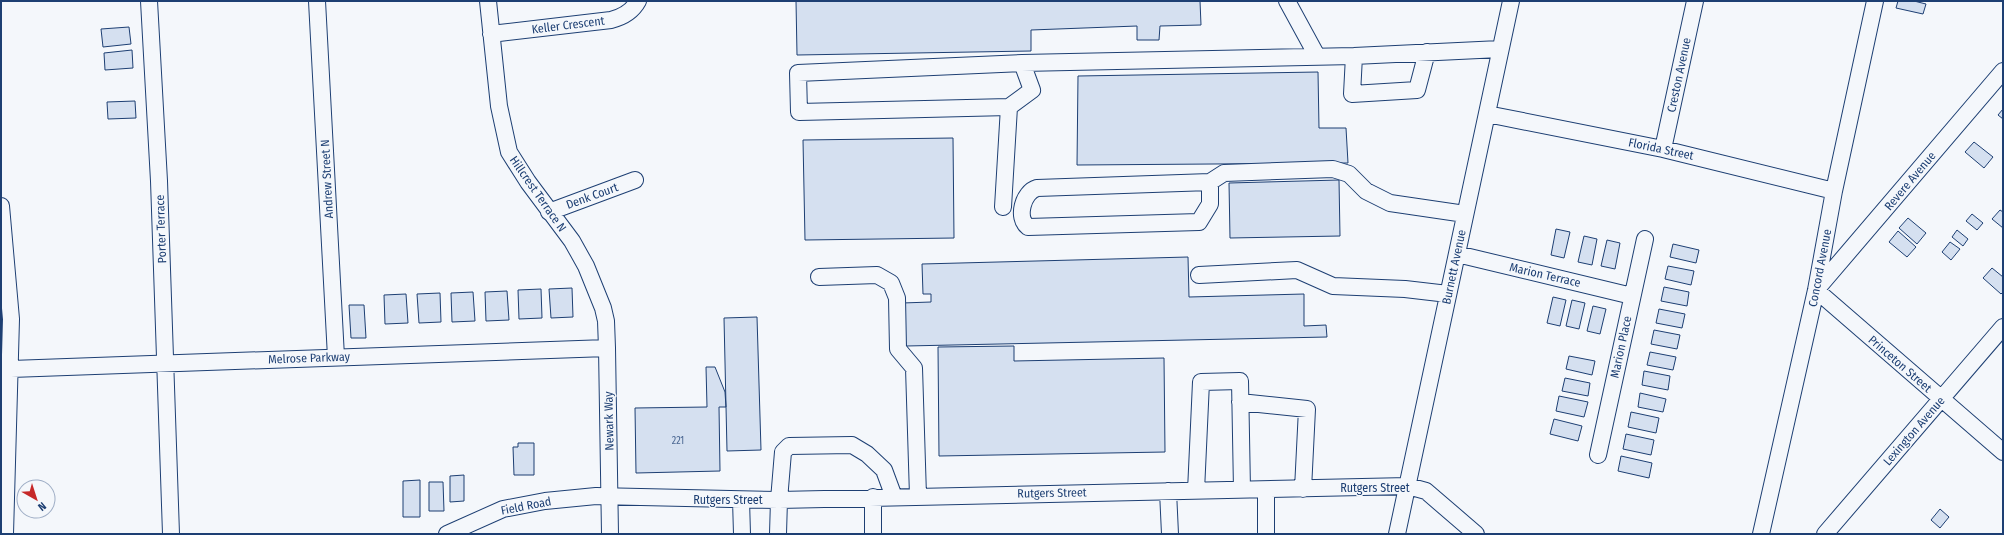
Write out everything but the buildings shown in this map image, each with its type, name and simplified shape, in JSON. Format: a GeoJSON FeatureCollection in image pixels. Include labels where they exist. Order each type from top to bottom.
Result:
{"type":"FeatureCollection","features":[{"type":"Feature","properties":{"kind":"street","name":"Porter Terrace"},"geometry":{"type":"LineString","coordinates":[[149,1],[159,181],[171,534]]}},
{"type":"Feature","properties":{"kind":"street","name":"Andrew Street N"},"geometry":{"type":"LineString","coordinates":[[317,1],[336,357]]}},
{"type":"Feature","properties":{"kind":"street","name":"Hillcrest Terrace N"},"geometry":{"type":"LineString","coordinates":[[488,1],[499,106],[509,152],[549,212],[579,253],[603,308]]}},
{"type":"Feature","properties":{"kind":"street","name":"Keller Crescent"},"geometry":{"type":"LineString","coordinates":[[491,34],[611,20],[621,17],[630,11],[638,1]]}},
{"type":"Feature","properties":{"kind":"street"},"geometry":{"type":"LineString","coordinates":[[1287,1],[1317,56]]}},
{"type":"Feature","properties":{"kind":"street","name":"Burnett Avenue"},"geometry":{"type":"LineString","coordinates":[[1397,534],[1511,1]]}},
{"type":"Feature","properties":{"kind":"street","name":"Creston Avenue"},"geometry":{"type":"LineString","coordinates":[[1663,149],[1695,1]]}},
{"type":"Feature","properties":{"kind":"street","name":"Concord Avenue"},"geometry":{"type":"LineString","coordinates":[[1761,534],[1816,290],[1834,191],[1875,1]]}},
{"type":"Feature","properties":{"kind":"street"},"geometry":{"type":"LineString","coordinates":[[1022,63],[1032,90],[1009,107],[799,112],[798,73],[1022,63],[1354,56],[1500,49]]}},
{"type":"Feature","properties":{"kind":"street"},"geometry":{"type":"LineString","coordinates":[[1354,56],[1352,94],[1417,90],[1427,52]]}},
{"type":"Feature","properties":{"kind":"street","name":"Revere Avenue"},"geometry":{"type":"LineString","coordinates":[[1816,290],[2003,71]]}},
{"type":"Feature","properties":{"kind":"street"},"geometry":{"type":"LineString","coordinates":[[1003,207],[1009,107]]}},
{"type":"Feature","properties":{"kind":"street","name":"Florida Street"},"geometry":{"type":"LineString","coordinates":[[1487,114],[1663,149],[1834,191]]}},
{"type":"Feature","properties":{"kind":"street"},"geometry":{"type":"LineString","coordinates":[[1210,182],[1210,204],[1199,222],[1028,227],[1023,223],[1021,218],[1027,195],[1031,190],[1037,188],[1210,182],[1224,173],[1333,168],[1349,174],[1366,191],[1390,203],[1465,214]]}},
{"type":"Feature","properties":{"kind":"street","name":"Denk Court"},"geometry":{"type":"LineString","coordinates":[[549,212],[635,180]]}},
{"type":"Feature","properties":{"kind":"street"},"geometry":{"type":"LineString","coordinates":[[1,206],[11,319],[11,369],[5,534]]}},
{"type":"Feature","properties":{"kind":"street","name":"Marion Place"},"geometry":{"type":"LineString","coordinates":[[1598,455],[1645,240]]}},
{"type":"Feature","properties":{"kind":"street","name":"Marion Terrace"},"geometry":{"type":"LineString","coordinates":[[1457,254],[1632,296]]}},
{"type":"Feature","properties":{"kind":"street"},"geometry":{"type":"LineString","coordinates":[[1199,274],[1297,270],[1333,286],[1405,289],[1448,294]]}},
{"type":"Feature","properties":{"kind":"street"},"geometry":{"type":"LineString","coordinates":[[819,277],[877,275],[891,283],[898,298],[898,349],[914,368],[918,496]]}},
{"type":"Feature","properties":{"kind":"street","name":"Princeton Street"},"geometry":{"type":"LineString","coordinates":[[1816,290],[1941,400],[2003,452]]}},
{"type":"Feature","properties":{"kind":"street","name":"Newark Way"},"geometry":{"type":"LineString","coordinates":[[603,308],[606,321],[607,348],[610,534]]}},
{"type":"Feature","properties":{"kind":"street","name":"Lexington Avenue"},"geometry":{"type":"LineString","coordinates":[[1826,534],[2003,328]]}},
{"type":"Feature","properties":{"kind":"street","name":"Melrose Parkway"},"geometry":{"type":"LineString","coordinates":[[11,369],[607,348]]}},
{"type":"Feature","properties":{"kind":"street"},"geometry":{"type":"LineString","coordinates":[[1196,491],[1201,382],[1240,381],[1242,490]]}},
{"type":"Feature","properties":{"kind":"street"},"geometry":{"type":"LineString","coordinates":[[1240,402],[1307,410],[1303,489]]}},
{"type":"Feature","properties":{"kind":"street"},"geometry":{"type":"LineString","coordinates":[[778,534],[783,452],[789,446],[852,445],[867,454],[884,470],[894,497]]}},
{"type":"Feature","properties":{"kind":"street","name":"Rutgers Street"},"geometry":{"type":"LineString","coordinates":[[610,497],[779,500],[1408,486],[1426,490],[1476,534]]}},
{"type":"Feature","properties":{"kind":"street"},"geometry":{"type":"LineString","coordinates":[[1266,490],[1266,534]]}},
{"type":"Feature","properties":{"kind":"street"},"geometry":{"type":"LineString","coordinates":[[1168,491],[1170,534]]}},
{"type":"Feature","properties":{"kind":"street","name":"Field Road"},"geometry":{"type":"LineString","coordinates":[[447,534],[503,509],[545,501],[596,496],[610,497]]}},
{"type":"Feature","properties":{"kind":"street"},"geometry":{"type":"LineString","coordinates":[[873,497],[873,534]]}},
{"type":"Feature","properties":{"kind":"street"},"geometry":{"type":"LineString","coordinates":[[741,500],[742,534]]}}]}
